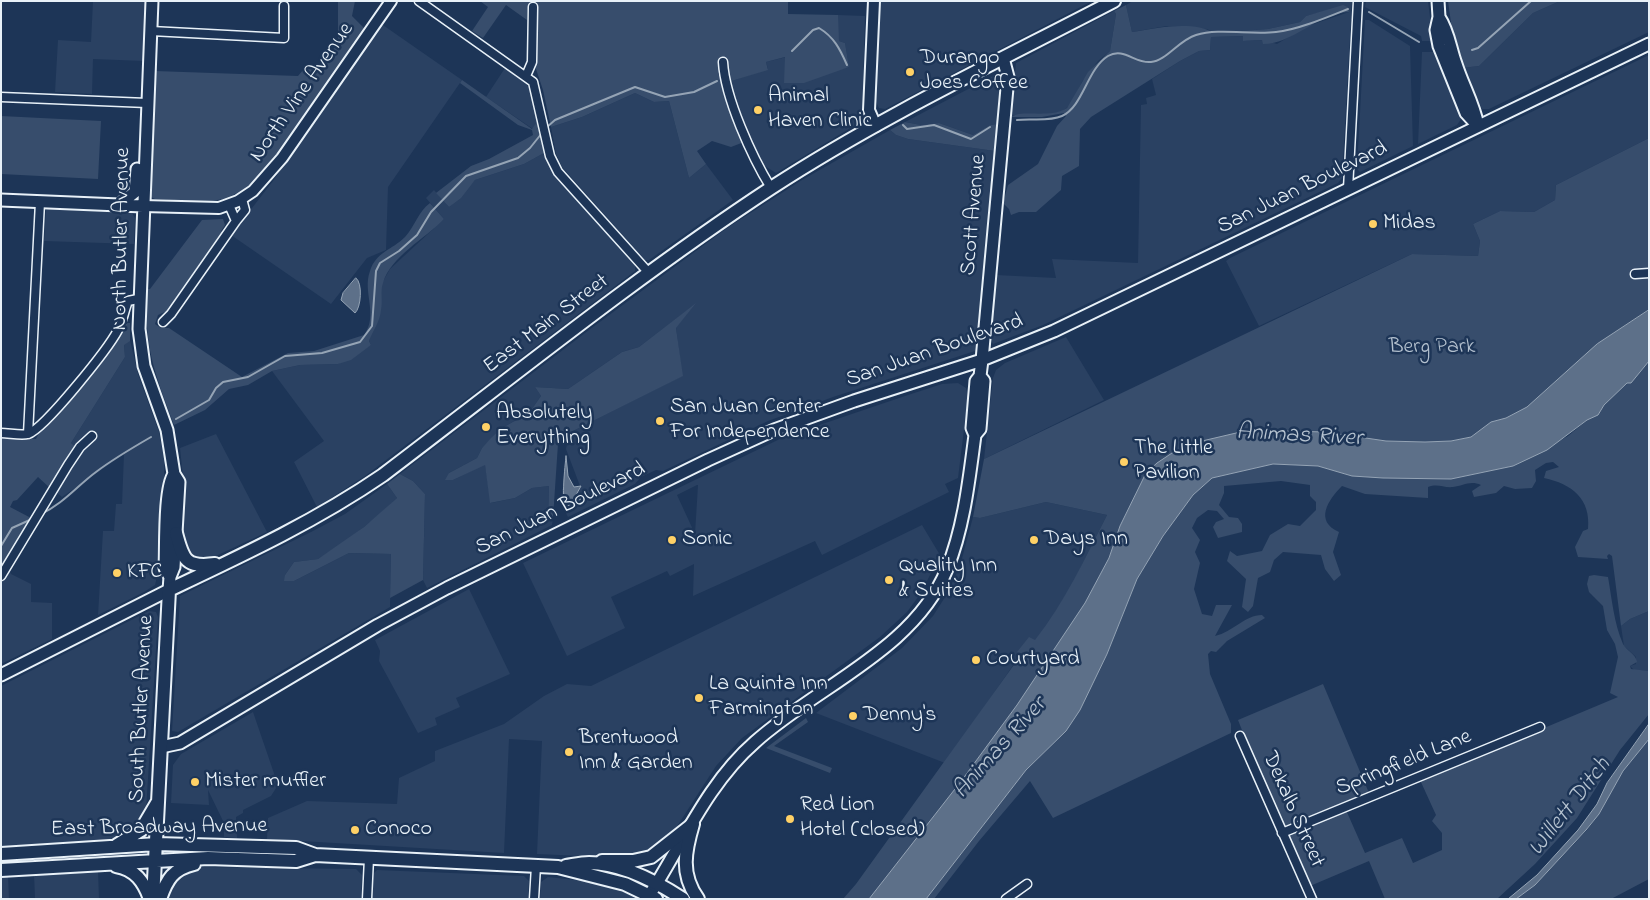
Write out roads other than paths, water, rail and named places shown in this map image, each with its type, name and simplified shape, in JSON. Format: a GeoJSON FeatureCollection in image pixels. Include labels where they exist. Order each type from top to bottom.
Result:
{"type":"FeatureCollection","features":[{"type":"Feature","properties":{"kind":"main road","name":"North Butler Avenue"},"geometry":{"type":"LineString","coordinates":[[152,1],[138,300],[142,356],[167,430],[174,474],[179,482],[174,568],[169,583]]}},
{"type":"Feature","properties":{"kind":"main road","name":"East Main Street"},"geometry":{"type":"LineString","coordinates":[[1,675],[169,583],[228,562],[284,535],[351,497],[649,273],[771,188],[876,126],[1114,1]]}},
{"type":"Feature","properties":{"kind":"main road"},"geometry":{"type":"LineString","coordinates":[[1438,1],[1439,17],[1436,30],[1446,69],[1466,113],[1478,126]]}},
{"type":"Feature","properties":{"kind":"main road","name":"San Juan Boulevard"},"geometry":{"type":"LineString","coordinates":[[161,747],[180,743],[378,625],[447,588],[708,460],[774,430],[854,401],[982,360],[1054,331],[1649,44]]}},
{"type":"Feature","properties":{"kind":"main road","name":"Scott Avenue"},"geometry":{"type":"LineString","coordinates":[[653,897],[657,884],[712,790],[731,766],[755,741],[894,640],[926,607],[943,578],[954,549],[965,502],[975,435],[972,428],[976,381],[980,376],[982,360],[1008,77],[1003,58]]}},
{"type":"Feature","properties":{"kind":"main road"},"geometry":{"type":"LineString","coordinates":[[119,205],[135,192],[137,165],[145,149]]}},
{"type":"Feature","properties":{"kind":"main road"},"geometry":{"type":"LineString","coordinates":[[1,200],[143,206]]}},
{"type":"Feature","properties":{"kind":"main road","name":"North Butler Avenue"},"geometry":{"type":"LineString","coordinates":[[169,583],[165,568],[168,498],[169,481],[174,474]]}},
{"type":"Feature","properties":{"kind":"main road"},"geometry":{"type":"LineString","coordinates":[[176,533],[183,554],[191,564],[200,566],[228,562]]}},
{"type":"Feature","properties":{"kind":"main road","name":"South Butler Avenue"},"geometry":{"type":"LineString","coordinates":[[151,899],[157,844],[169,583]]}},
{"type":"Feature","properties":{"kind":"main road"},"geometry":{"type":"LineString","coordinates":[[112,847],[141,830],[158,801]]}},
{"type":"Feature","properties":{"kind":"main road"},"geometry":{"type":"LineString","coordinates":[[590,863],[610,860],[634,861],[651,857],[693,824]]}},
{"type":"Feature","properties":{"kind":"main road"},"geometry":{"type":"LineString","coordinates":[[693,824],[684,861],[688,880],[698,899]]}},
{"type":"Feature","properties":{"kind":"main road","name":"East Broadway Avenue"},"geometry":{"type":"LineString","coordinates":[[1,854],[157,844],[296,848],[315,855],[558,867],[590,863],[619,869],[657,884],[683,899]]}},
{"type":"Feature","properties":{"kind":"main road","name":"East Broadway Avenue"},"geometry":{"type":"LineString","coordinates":[[1,870],[220,858],[296,861],[315,855]]}},
{"type":"Feature","properties":{"kind":"main road"},"geometry":{"type":"LineString","coordinates":[[160,899],[165,883],[174,872],[182,867],[220,858]]}},
{"type":"Feature","properties":{"kind":"main road"},"geometry":{"type":"LineString","coordinates":[[101,865],[120,867],[134,873],[143,883],[151,899]]}},
{"type":"Feature","properties":{"kind":"main road","name":"East Broadway Avenue"},"geometry":{"type":"LineString","coordinates":[[558,867],[616,881],[653,897]]}},
{"type":"Feature","properties":{"kind":"street","name":"North Vine Avenue"},"geometry":{"type":"LineString","coordinates":[[236,202],[253,191],[272,172],[391,1]]}},
{"type":"Feature","properties":{"kind":"street"},"geometry":{"type":"LineString","coordinates":[[419,1],[526,76],[535,86],[550,156],[558,172],[649,273]]}},
{"type":"Feature","properties":{"kind":"street"},"geometry":{"type":"LineString","coordinates":[[874,1],[869,110],[876,126]]}},
{"type":"Feature","properties":{"kind":"street"},"geometry":{"type":"LineString","coordinates":[[1348,189],[1358,1]]}},
{"type":"Feature","properties":{"kind":"street"},"geometry":{"type":"LineString","coordinates":[[151,31],[284,38],[284,6]]}},
{"type":"Feature","properties":{"kind":"street"},"geometry":{"type":"LineString","coordinates":[[526,76],[532,62],[532,7]]}},
{"type":"Feature","properties":{"kind":"street"},"geometry":{"type":"LineString","coordinates":[[723,62],[724,74],[733,103],[754,156],[771,188]]}},
{"type":"Feature","properties":{"kind":"street"},"geometry":{"type":"LineString","coordinates":[[1,97],[147,103]]}},
{"type":"Feature","properties":{"kind":"street"},"geometry":{"type":"LineString","coordinates":[[28,434],[40,202]]}},
{"type":"Feature","properties":{"kind":"street"},"geometry":{"type":"LineString","coordinates":[[143,206],[210,208],[236,202]]}},
{"type":"Feature","properties":{"kind":"street"},"geometry":{"type":"LineString","coordinates":[[164,322],[172,314],[245,210],[236,202]]}},
{"type":"Feature","properties":{"kind":"street"},"geometry":{"type":"LineString","coordinates":[[236,202],[236,221]]}},
{"type":"Feature","properties":{"kind":"street"},"geometry":{"type":"LineString","coordinates":[[1636,274],[1649,273]]}},
{"type":"Feature","properties":{"kind":"street"},"geometry":{"type":"LineString","coordinates":[[1,433],[28,434],[38,427],[74,390],[119,329],[128,302],[138,300]]}},
{"type":"Feature","properties":{"kind":"street"},"geometry":{"type":"LineString","coordinates":[[1,576],[68,465],[80,447],[92,436]]}},
{"type":"Feature","properties":{"kind":"street","name":"Springfield Lane"},"geometry":{"type":"LineString","coordinates":[[1282,833],[1540,727]]}},
{"type":"Feature","properties":{"kind":"street","name":"Dekalb Street"},"geometry":{"type":"LineString","coordinates":[[1240,736],[1312,899]]}},
{"type":"Feature","properties":{"kind":"street"},"geometry":{"type":"LineString","coordinates":[[367,899],[368,858]]}},
{"type":"Feature","properties":{"kind":"street"},"geometry":{"type":"LineString","coordinates":[[534,899],[536,866]]}},
{"type":"Feature","properties":{"kind":"street"},"geometry":{"type":"LineString","coordinates":[[1006,899],[1027,884]]}},
{"type":"Feature","properties":{"kind":"water"},"geometry":{"type":"Polygon","coordinates":[[[356,278],[360,285],[360,296],[359,306],[355,313],[341,300],[343,293],[356,278]]]}},
{"type":"Feature","properties":{"kind":"water","name":"Animas River"},"geometry":{"type":"Polygon","coordinates":[[[1649,310],[1649,361],[1631,383],[1627,383],[1604,405],[1598,415],[1587,420],[1547,450],[1513,466],[1451,479],[1352,476],[1318,466],[1273,464],[1212,478],[1193,495],[1163,536],[1137,579],[1107,654],[1080,710],[1066,731],[1026,770],[926,899],[869,899],[962,780],[1017,705],[1085,603],[1109,558],[1120,526],[1146,473],[1157,463],[1175,451],[1202,441],[1249,430],[1325,432],[1386,441],[1451,441],[1471,437],[1491,422],[1506,418],[1527,407],[1597,344],[1649,310]]]}},
{"type":"Feature","properties":{"kind":"water"},"geometry":{"type":"Polygon","coordinates":[[[566,456],[568,476],[574,487],[581,486],[576,495],[581,499],[566,507],[564,475],[566,456]]]}},
{"type":"Feature","properties":{"kind":"water"},"geometry":{"type":"Polygon","coordinates":[[[1649,724],[1649,739],[1623,771],[1599,814],[1535,885],[1516,899],[1508,899],[1537,875],[1578,830],[1597,804],[1607,783],[1649,724]]]}},
{"type":"Feature","properties":{"kind":"waterway"},"geometry":{"type":"LineString","coordinates":[[1472,50],[1478,48],[1531,1]]}},
{"type":"Feature","properties":{"kind":"waterway"},"geometry":{"type":"LineString","coordinates":[[1017,120],[1051,119],[1062,116],[1075,105],[1095,70],[1108,56],[1119,53],[1140,61],[1157,61],[1184,41],[1196,35],[1215,32],[1266,33],[1284,31],[1312,23],[1348,9]]}},
{"type":"Feature","properties":{"kind":"waterway"},"geometry":{"type":"LineString","coordinates":[[1369,12],[1419,42]]}},
{"type":"Feature","properties":{"kind":"waterway"},"geometry":{"type":"LineString","coordinates":[[792,51],[813,30],[819,28],[829,35],[836,44],[847,65]]}},
{"type":"Feature","properties":{"kind":"waterway"},"geometry":{"type":"LineString","coordinates":[[547,127],[555,120],[635,87],[665,97],[694,92],[717,81]]}},
{"type":"Feature","properties":{"kind":"waterway"},"geometry":{"type":"LineString","coordinates":[[903,125],[907,129],[934,125],[971,139],[990,127]]}},
{"type":"Feature","properties":{"kind":"waterway"},"geometry":{"type":"LineString","coordinates":[[176,419],[209,400],[216,388],[223,382],[248,377],[285,356],[322,353],[360,342],[372,326],[376,271],[380,263],[399,251],[417,235],[431,212],[466,176],[518,158],[530,148],[542,133]]}},
{"type":"Feature","properties":{"kind":"waterway"},"geometry":{"type":"LineString","coordinates":[[41,514],[63,500],[102,467],[151,437]]}},
{"type":"Feature","properties":{"kind":"waterway"},"geometry":{"type":"LineString","coordinates":[[1,546],[12,528],[32,519]]}},
{"type":"Feature","properties":{"kind":"place","name":"Durango Joes Coffee"},"geometry":{"type":"Point","coordinates":[910,72]}},
{"type":"Feature","properties":{"kind":"place","name":"Animal Haven Clinic"},"geometry":{"type":"Point","coordinates":[758,110]}},
{"type":"Feature","properties":{"kind":"place","name":"Midas"},"geometry":{"type":"Point","coordinates":[1373,224]}},
{"type":"Feature","properties":{"kind":"place","name":"San Juan Center For Independence"},"geometry":{"type":"Point","coordinates":[660,421]}},
{"type":"Feature","properties":{"kind":"place","name":"Absolutely Everything"},"geometry":{"type":"Point","coordinates":[486,427]}},
{"type":"Feature","properties":{"kind":"place","name":"The Little Pavilion"},"geometry":{"type":"Point","coordinates":[1124,462]}},
{"type":"Feature","properties":{"kind":"place","name":"Sonic"},"geometry":{"type":"Point","coordinates":[672,540]}},
{"type":"Feature","properties":{"kind":"place","name":"Days Inn"},"geometry":{"type":"Point","coordinates":[1034,540]}},
{"type":"Feature","properties":{"kind":"place","name":"KFC"},"geometry":{"type":"Point","coordinates":[117,573]}},
{"type":"Feature","properties":{"kind":"place","name":"Quality Inn & Suites"},"geometry":{"type":"Point","coordinates":[889,580]}},
{"type":"Feature","properties":{"kind":"place","name":"Courtyard"},"geometry":{"type":"Point","coordinates":[976,660]}},
{"type":"Feature","properties":{"kind":"place","name":"La Quinta Inn Farmington"},"geometry":{"type":"Point","coordinates":[699,698]}},
{"type":"Feature","properties":{"kind":"place","name":"Denny's"},"geometry":{"type":"Point","coordinates":[853,716]}},
{"type":"Feature","properties":{"kind":"place","name":"Brentwood Inn & Garden"},"geometry":{"type":"Point","coordinates":[569,752]}},
{"type":"Feature","properties":{"kind":"place","name":"Mister muffler"},"geometry":{"type":"Point","coordinates":[195,782]}},
{"type":"Feature","properties":{"kind":"place","name":"Red Lion Hotel (closed)"},"geometry":{"type":"Point","coordinates":[790,819]}},
{"type":"Feature","properties":{"kind":"place","name":"Conoco"},"geometry":{"type":"Point","coordinates":[355,830]}},
{"type":"Feature","properties":{"kind":"park label","name":"Berg Park"},"geometry":{"type":"Point","coordinates":[1432,348]}},
{"type":"Feature","properties":{"kind":"water label","name":"Willett Ditch"},"geometry":{"type":"Point","coordinates":[1571,808]}}]}
